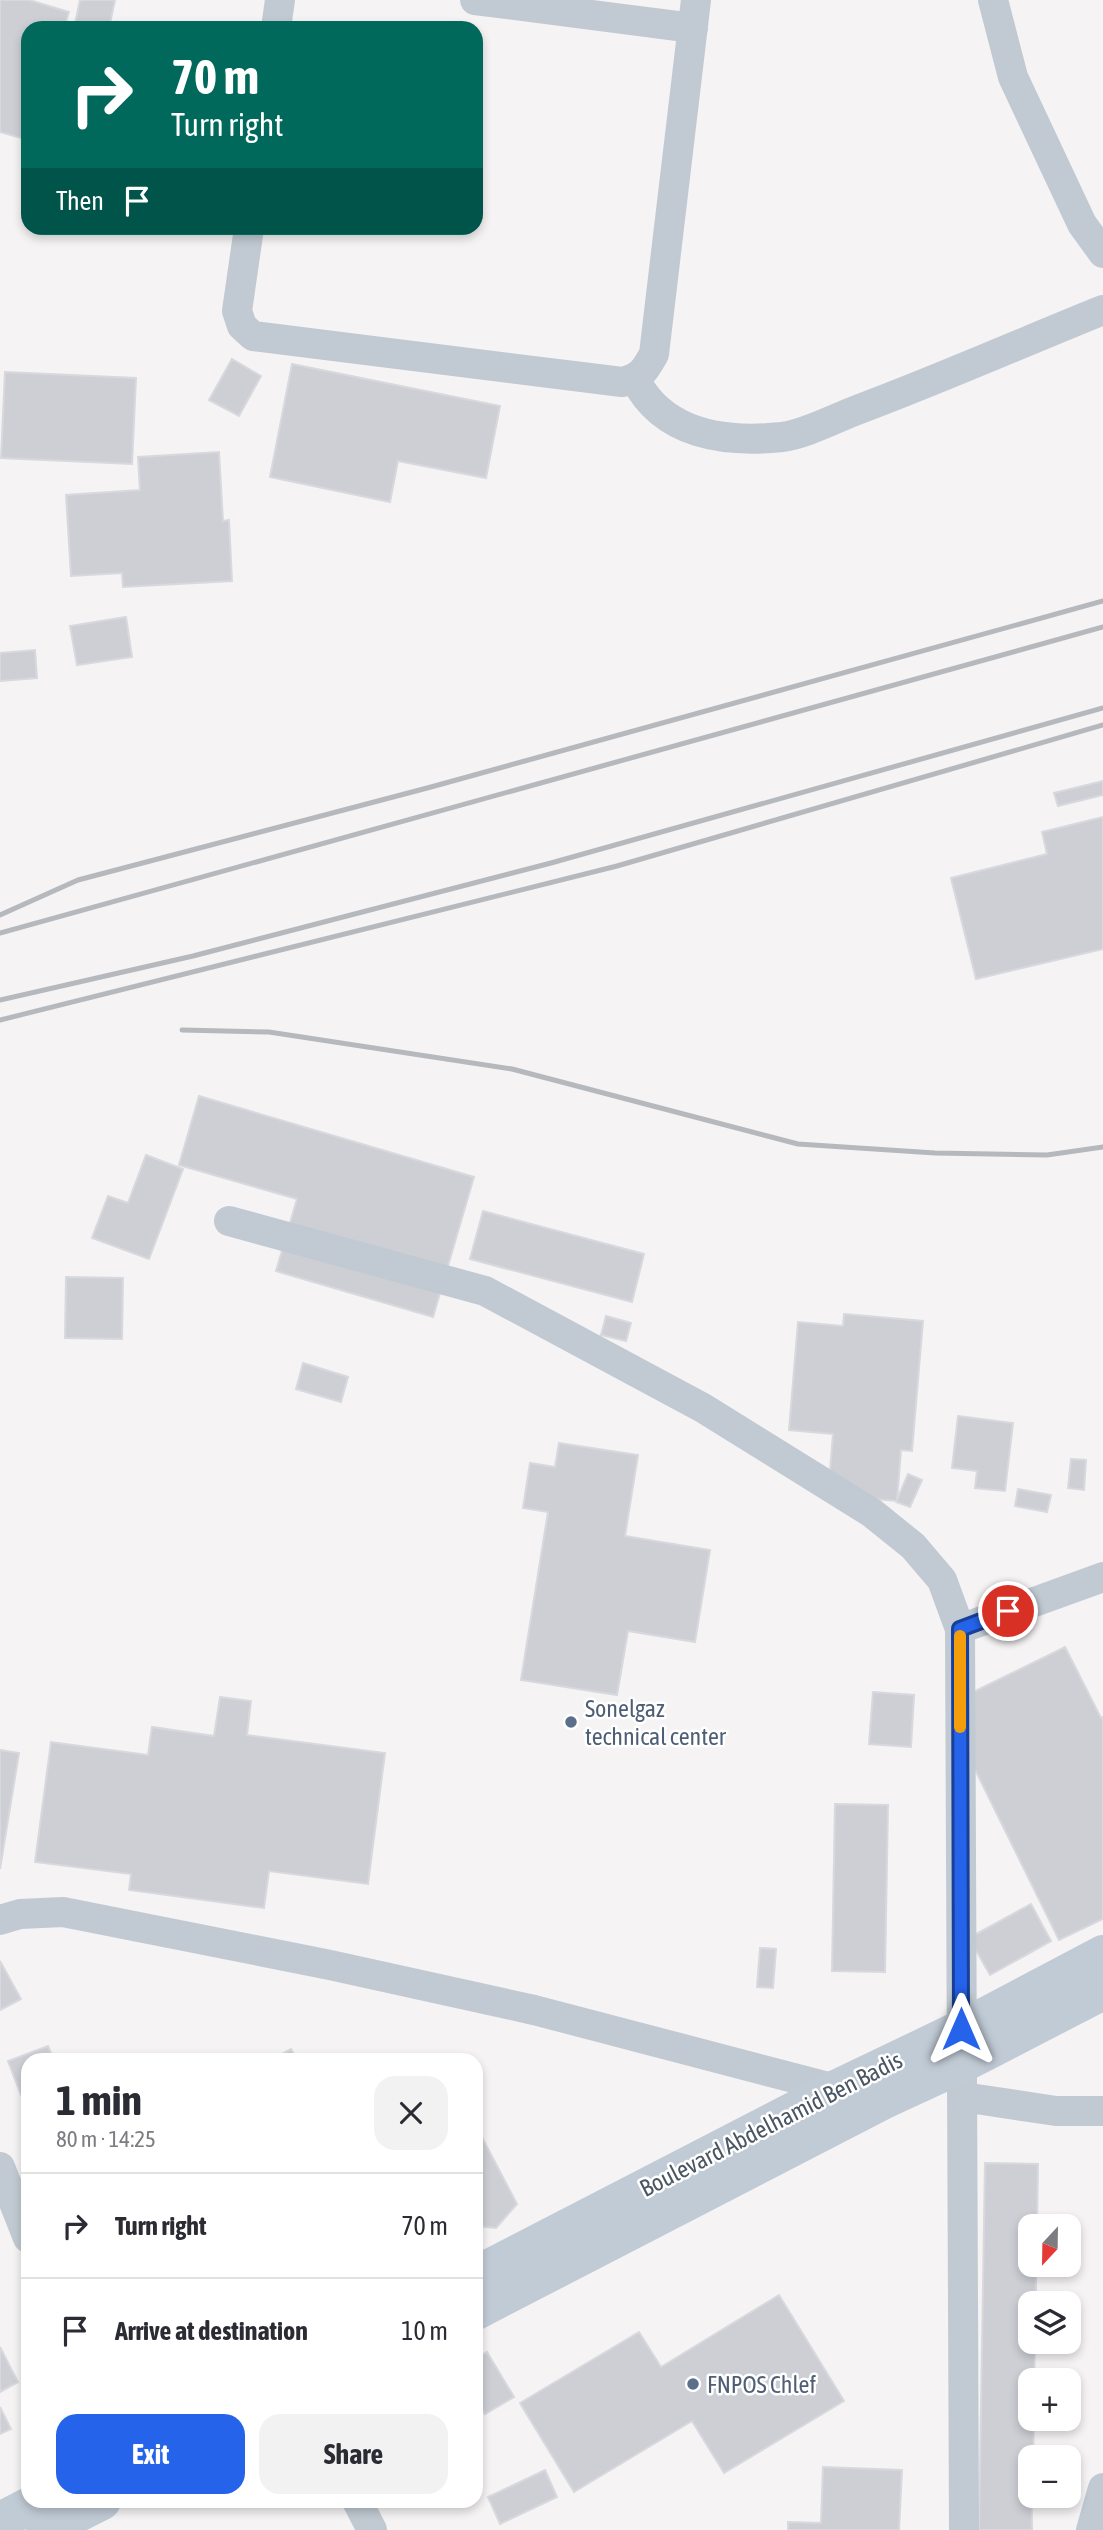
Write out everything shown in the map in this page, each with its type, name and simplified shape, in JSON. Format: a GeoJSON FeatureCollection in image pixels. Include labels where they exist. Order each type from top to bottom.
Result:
{"type":"FeatureCollection","features":[{"type":"Feature","properties":{"kind":"main road","name":"Boulevard Abdelhamid Ben Badis"},"geometry":{"type":"LineString","coordinates":[[483,2271],[836,2089],[962,2063],[1103,1954]]}},
{"type":"Feature","properties":{"kind":"main road","name":"Boulevard Abdelhamid Ben Badis"},"geometry":{"type":"LineString","coordinates":[[483,2307],[882,2101],[1103,1991]]}},
{"type":"Feature","properties":{"kind":"main road"},"geometry":{"type":"LineString","coordinates":[[0,2521],[25,2508]]}},
{"type":"Feature","properties":{"kind":"main road"},"geometry":{"type":"LineString","coordinates":[[45,2530],[88,2508]]}},
{"type":"Feature","properties":{"kind":"street"},"geometry":{"type":"LineString","coordinates":[[277,21],[280,0]]}},
{"type":"Feature","properties":{"kind":"street"},"geometry":{"type":"LineString","coordinates":[[247,235],[237,311],[242,326],[253,336],[622,382],[635,379],[646,368],[654,354],[695,14],[475,0]]}},
{"type":"Feature","properties":{"kind":"street"},"geometry":{"type":"LineString","coordinates":[[993,0],[1013,77],[1082,224],[1103,253]]}},
{"type":"Feature","properties":{"kind":"street"},"geometry":{"type":"LineString","coordinates":[[635,379],[642,393],[663,416],[686,428],[733,439],[785,437],[871,405],[1103,310]]}},
{"type":"Feature","properties":{"kind":"street"},"geometry":{"type":"LineString","coordinates":[[229,1221],[485,1291],[703,1408],[872,1513],[913,1546],[943,1580],[960,1629],[964,2530]]}},
{"type":"Feature","properties":{"kind":"street"},"geometry":{"type":"LineString","coordinates":[[960,1629],[1103,1577]]}},
{"type":"Feature","properties":{"kind":"street"},"geometry":{"type":"LineString","coordinates":[[0,1920],[20,1914],[62,1912],[330,1965],[534,2011],[836,2089]]}},
{"type":"Feature","properties":{"kind":"street"},"geometry":{"type":"LineString","coordinates":[[962,2063],[1056,2111],[1103,2111]]}},
{"type":"Feature","properties":{"kind":"street"},"geometry":{"type":"LineString","coordinates":[[0,2166],[21,2220]]}},
{"type":"Feature","properties":{"kind":"street"},"geometry":{"type":"LineString","coordinates":[[1091,2530],[1091,2522],[1103,2488]]}},
{"type":"Feature","properties":{"kind":"street"},"geometry":{"type":"LineString","coordinates":[[361,2508],[372,2530]]}},
{"type":"Feature","properties":{"kind":"building"},"geometry":{"type":"Polygon","coordinates":[[[0,0],[29,0],[69,12],[66,21],[21,21],[21,138],[0,132],[0,0]]]}},
{"type":"Feature","properties":{"kind":"building"},"geometry":{"type":"Polygon","coordinates":[[[80,0],[115,0],[110,21],[76,21],[80,0]]]}},
{"type":"Feature","properties":{"kind":"building"},"geometry":{"type":"Polygon","coordinates":[[[232,359],[261,376],[239,416],[209,400],[232,359]]]}},
{"type":"Feature","properties":{"kind":"building"},"geometry":{"type":"Polygon","coordinates":[[[292,364],[500,406],[486,478],[398,461],[390,502],[270,477],[292,364]]]}},
{"type":"Feature","properties":{"kind":"building"},"geometry":{"type":"Polygon","coordinates":[[[5,372],[136,378],[132,464],[1,458],[5,372]]]}},
{"type":"Feature","properties":{"kind":"building"},"geometry":{"type":"Polygon","coordinates":[[[219,452],[223,521],[229,520],[232,581],[123,587],[122,573],[71,576],[66,495],[140,490],[138,457],[219,452]]]}},
{"type":"Feature","properties":{"kind":"building"},"geometry":{"type":"Polygon","coordinates":[[[126,617],[132,657],[77,665],[70,626],[126,617]]]}},
{"type":"Feature","properties":{"kind":"building"},"geometry":{"type":"Polygon","coordinates":[[[35,650],[37,678],[0,681],[0,653],[35,650]]]}},
{"type":"Feature","properties":{"kind":"building"},"geometry":{"type":"Polygon","coordinates":[[[1103,781],[1103,795],[1058,806],[1054,793],[1103,781]]]}},
{"type":"Feature","properties":{"kind":"building"},"geometry":{"type":"Polygon","coordinates":[[[1103,817],[1103,949],[976,979],[951,878],[1047,854],[1042,832],[1103,817]]]}},
{"type":"Feature","properties":{"kind":"building"},"geometry":{"type":"Polygon","coordinates":[[[199,1096],[474,1177],[433,1317],[276,1271],[297,1199],[179,1165],[199,1096]]]}},
{"type":"Feature","properties":{"kind":"building"},"geometry":{"type":"Polygon","coordinates":[[[146,1155],[183,1169],[149,1259],[92,1238],[108,1196],[128,1203],[146,1155]]]}},
{"type":"Feature","properties":{"kind":"building"},"geometry":{"type":"Polygon","coordinates":[[[483,1211],[644,1254],[632,1302],[470,1259],[483,1211]]]}},
{"type":"Feature","properties":{"kind":"building"},"geometry":{"type":"Polygon","coordinates":[[[66,1277],[123,1278],[122,1339],[65,1338],[66,1277]]]}},
{"type":"Feature","properties":{"kind":"building"},"geometry":{"type":"Polygon","coordinates":[[[844,1314],[923,1321],[912,1451],[901,1450],[897,1501],[828,1495],[833,1434],[789,1430],[798,1322],[843,1326],[844,1314]]]}},
{"type":"Feature","properties":{"kind":"building"},"geometry":{"type":"Polygon","coordinates":[[[606,1316],[631,1323],[626,1341],[601,1335],[606,1316]]]}},
{"type":"Feature","properties":{"kind":"building"},"geometry":{"type":"Polygon","coordinates":[[[303,1363],[348,1377],[341,1402],[296,1389],[303,1363]]]}},
{"type":"Feature","properties":{"kind":"building"},"geometry":{"type":"Polygon","coordinates":[[[958,1416],[1013,1423],[1005,1491],[975,1488],[977,1471],[952,1468],[958,1416]]]}},
{"type":"Feature","properties":{"kind":"building"},"geometry":{"type":"Polygon","coordinates":[[[559,1443],[638,1455],[625,1536],[710,1550],[695,1642],[628,1631],[617,1695],[521,1680],[548,1512],[523,1508],[530,1463],[555,1467],[559,1443]]]}},
{"type":"Feature","properties":{"kind":"building"},"geometry":{"type":"Polygon","coordinates":[[[1071,1459],[1086,1460],[1084,1490],[1068,1488],[1071,1459]]]}},
{"type":"Feature","properties":{"kind":"building"},"geometry":{"type":"Polygon","coordinates":[[[908,1474],[922,1480],[910,1507],[896,1502],[908,1474]]]}},
{"type":"Feature","properties":{"kind":"building"},"geometry":{"type":"Polygon","coordinates":[[[1018,1489],[1051,1495],[1047,1512],[1015,1506],[1018,1489]]]}},
{"type":"Feature","properties":{"kind":"building"},"geometry":{"type":"Polygon","coordinates":[[[1065,1647],[1101,1718],[1103,1717],[1103,1919],[1059,1940],[954,1727],[963,1697],[1065,1647]]]}},
{"type":"Feature","properties":{"kind":"building"},"geometry":{"type":"Polygon","coordinates":[[[873,1692],[914,1695],[911,1747],[869,1744],[873,1692]]]}},
{"type":"Feature","properties":{"kind":"building"},"geometry":{"type":"Polygon","coordinates":[[[220,1697],[251,1701],[247,1735],[385,1753],[368,1884],[269,1871],[264,1908],[129,1890],[131,1874],[35,1862],[51,1742],[148,1755],[152,1727],[214,1736],[220,1697]]]}},
{"type":"Feature","properties":{"kind":"building"},"geometry":{"type":"Polygon","coordinates":[[[0,1750],[19,1753],[0,1869],[0,1750]]]}},
{"type":"Feature","properties":{"kind":"building"},"geometry":{"type":"Polygon","coordinates":[[[835,1804],[888,1805],[885,1972],[832,1971],[835,1804]]]}},
{"type":"Feature","properties":{"kind":"building"},"geometry":{"type":"Polygon","coordinates":[[[1031,1904],[1051,1941],[990,1975],[969,1938],[1031,1904]]]}},
{"type":"Feature","properties":{"kind":"building"},"geometry":{"type":"Polygon","coordinates":[[[760,1948],[776,1949],[773,1988],[757,1987],[760,1948]]]}},
{"type":"Feature","properties":{"kind":"building"},"geometry":{"type":"Polygon","coordinates":[[[0,1961],[21,1999],[0,2010],[0,1961]]]}},
{"type":"Feature","properties":{"kind":"building"},"geometry":{"type":"Polygon","coordinates":[[[48,2046],[51,2053],[29,2053],[48,2046]]]}},
{"type":"Feature","properties":{"kind":"building"},"geometry":{"type":"Polygon","coordinates":[[[21,2056],[21,2095],[8,2061],[21,2056]]]}},
{"type":"Feature","properties":{"kind":"building"},"geometry":{"type":"Polygon","coordinates":[[[483,2139],[517,2204],[496,2228],[483,2227],[483,2139]]]}},
{"type":"Feature","properties":{"kind":"building"},"geometry":{"type":"Polygon","coordinates":[[[985,2163],[1038,2164],[1037,2214],[1018,2214],[1018,2277],[1036,2277],[1036,2291],[1018,2291],[1018,2354],[1035,2354],[1034,2368],[1018,2368],[1018,2431],[1034,2431],[1033,2445],[1018,2445],[1018,2508],[1032,2508],[1032,2530],[979,2530],[985,2163]]]}},
{"type":"Feature","properties":{"kind":"building","name":"FNPOS Chlef"},"geometry":{"type":"Polygon","coordinates":[[[779,2295],[844,2401],[724,2473],[692,2421],[574,2492],[520,2403],[639,2332],[661,2367],[779,2295]]]}},
{"type":"Feature","properties":{"kind":"building"},"geometry":{"type":"Polygon","coordinates":[[[0,2347],[18,2382],[0,2392],[0,2347]]]}},
{"type":"Feature","properties":{"kind":"building"},"geometry":{"type":"Polygon","coordinates":[[[487,2352],[514,2397],[485,2414],[483,2410],[483,2355],[487,2352]]]}},
{"type":"Feature","properties":{"kind":"building"},"geometry":{"type":"Polygon","coordinates":[[[0,2407],[11,2429],[0,2434],[0,2407]]]}},
{"type":"Feature","properties":{"kind":"building"},"geometry":{"type":"Polygon","coordinates":[[[823,2467],[902,2470],[899,2530],[788,2530],[788,2522],[821,2523],[823,2467]]]}},
{"type":"Feature","properties":{"kind":"building"},"geometry":{"type":"Polygon","coordinates":[[[545,2470],[557,2497],[500,2524],[488,2497],[545,2470]]]}},
{"type":"Feature","properties":{"kind":"railway"},"geometry":{"type":"LineString","coordinates":[[0,915],[78,880],[431,787],[1103,601]]}},
{"type":"Feature","properties":{"kind":"railway"},"geometry":{"type":"LineString","coordinates":[[0,933],[1103,627]]}},
{"type":"Feature","properties":{"kind":"railway"},"geometry":{"type":"LineString","coordinates":[[0,1000],[193,956],[551,863],[1103,708]]}},
{"type":"Feature","properties":{"kind":"railway"},"geometry":{"type":"LineString","coordinates":[[0,1020],[617,866],[1103,725]]}},
{"type":"Feature","properties":{"kind":"railway"},"geometry":{"type":"LineString","coordinates":[[182,1030],[269,1032],[512,1069],[798,1144],[935,1153],[1047,1155],[1103,1147]]}},
{"type":"Feature","properties":{"kind":"slow traffic"},"geometry":{"type":"LineString","coordinates":[[960,1636],[960,1727]]}},
{"type":"Feature","properties":{"kind":"place","name":"Sonelgaz technical center"},"geometry":{"type":"Point","coordinates":[571,1722]}},
{"type":"Feature","properties":{"kind":"place","name":"FNPOS Chlef"},"geometry":{"type":"Point","coordinates":[693,2384]}},
{"type":"Feature","properties":{"kind":"route"},"geometry":{"type":"LineString","coordinates":[[961,2029],[960,1629],[1008,1611]]}}]}
